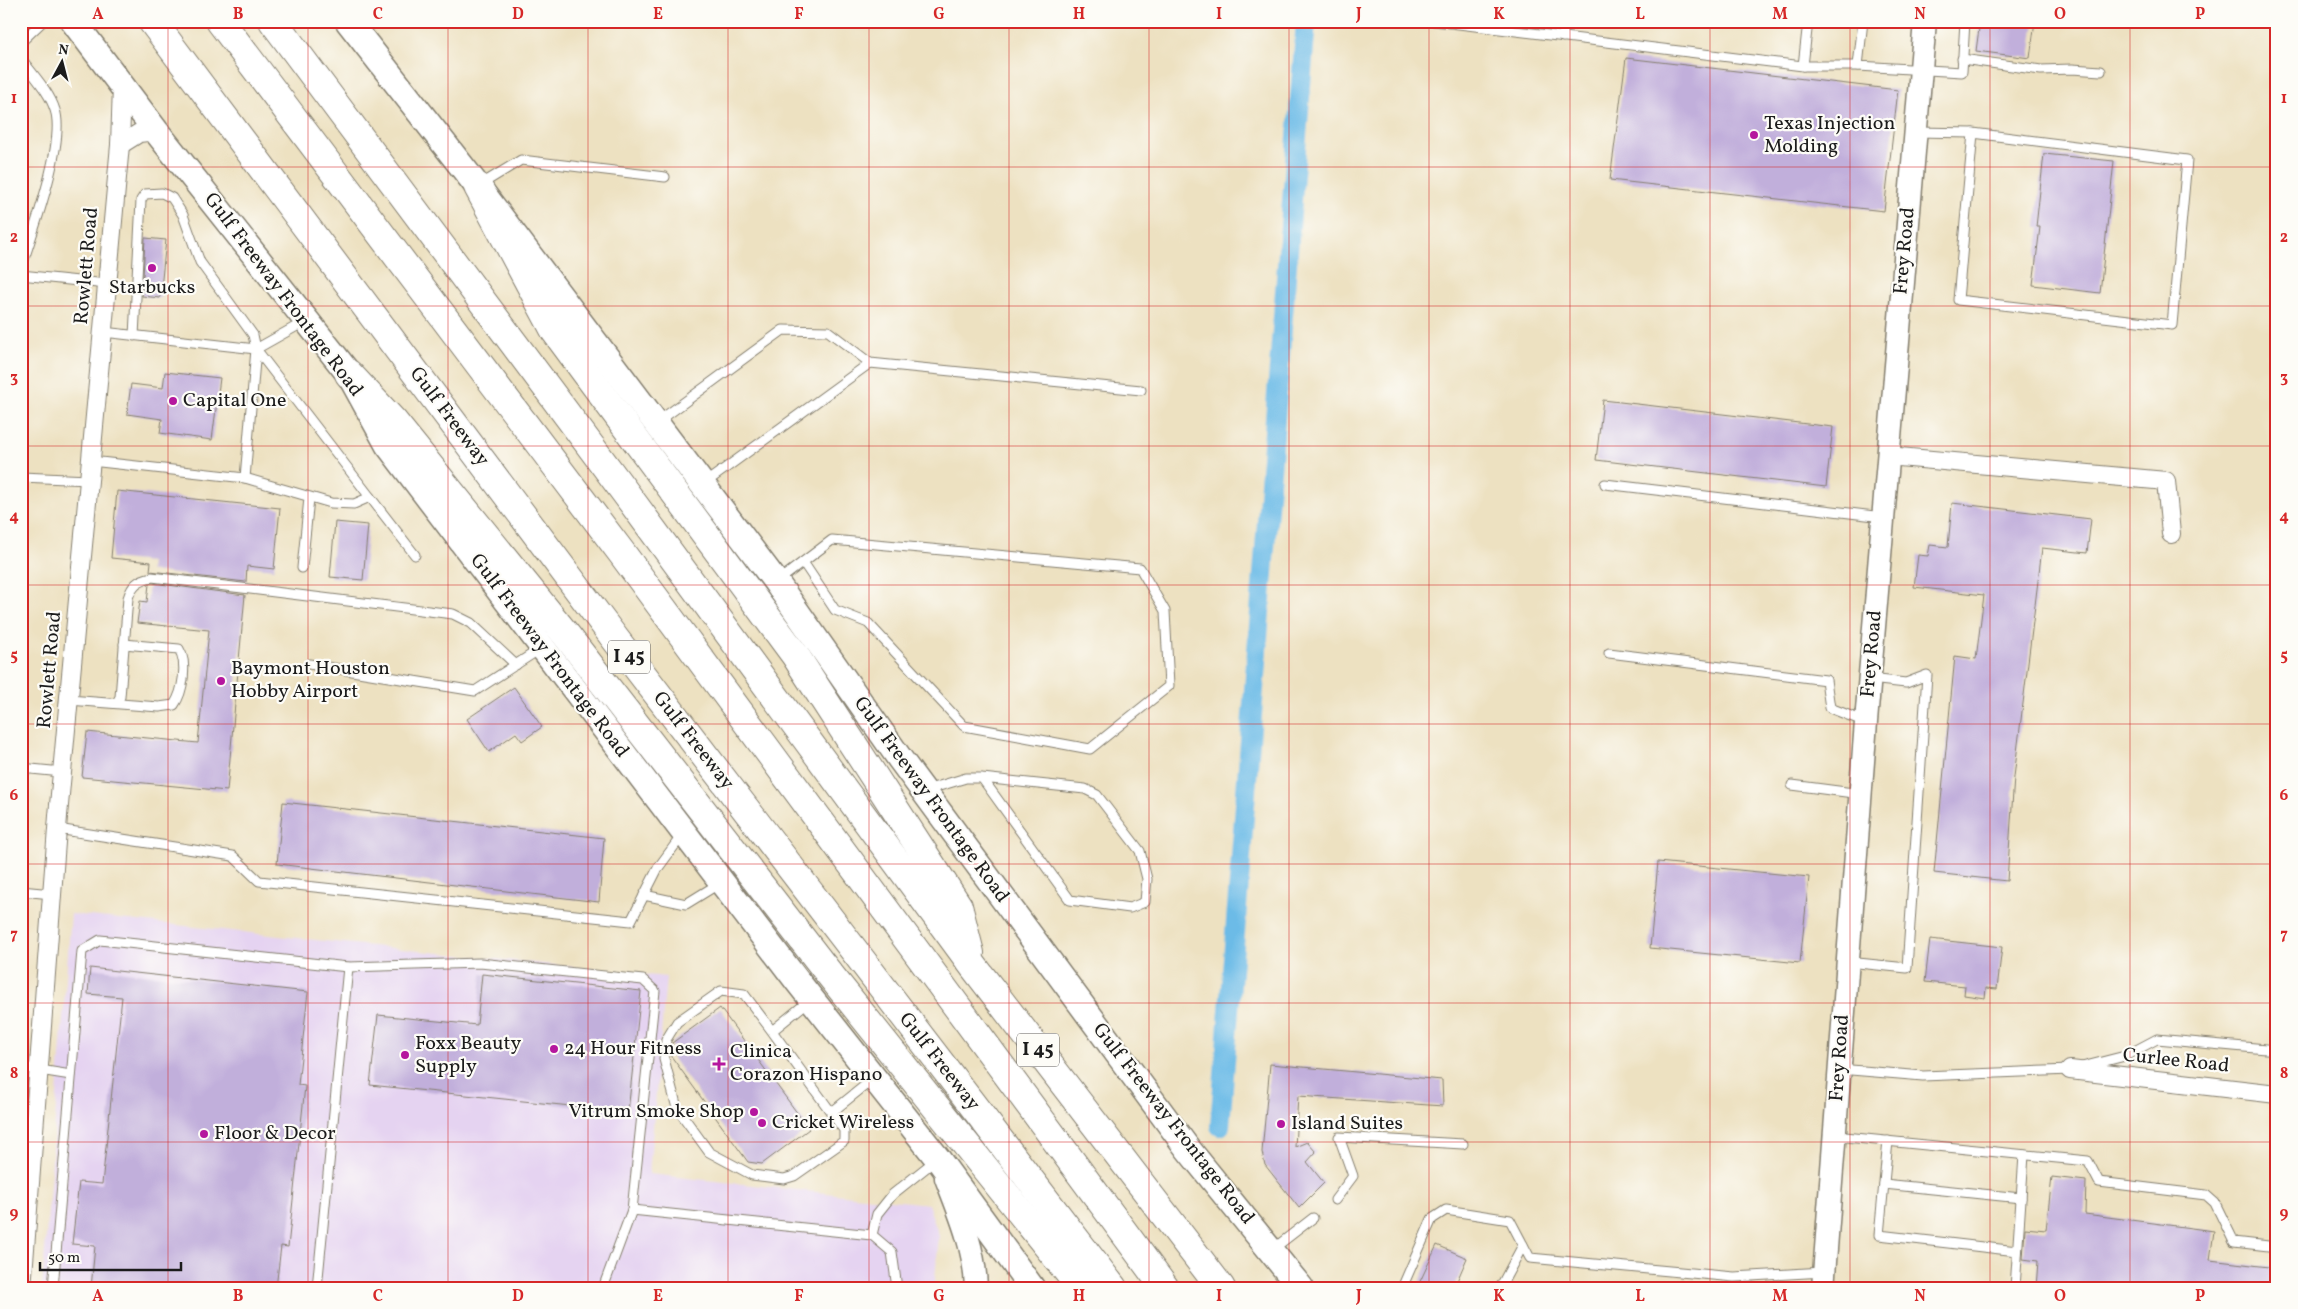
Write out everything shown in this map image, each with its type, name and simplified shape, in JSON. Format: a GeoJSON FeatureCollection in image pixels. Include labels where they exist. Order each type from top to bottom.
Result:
{"type":"FeatureCollection","features":[{"type":"Feature","properties":{"kind":"highway","name":"Gulf Freeway"},"geometry":{"type":"LineString","coordinates":[[152,21],[610,632],[1113,1288]]}},
{"type":"Feature","properties":{"kind":"highway","name":"I 45"},"geometry":{"type":"LineString","coordinates":[[220,21],[621,552],[1165,1288]]}},
{"type":"Feature","properties":{"kind":"highway","name":"I 45"},"geometry":{"type":"LineString","coordinates":[[273,21],[624,490],[974,967],[1221,1288]]}},
{"type":"Feature","properties":{"kind":"highway"},"geometry":{"type":"LineString","coordinates":[[478,187],[555,330],[795,655],[958,906],[974,967]]}},
{"type":"Feature","properties":{"kind":"highway"},"geometry":{"type":"LineString","coordinates":[[349,374],[393,421],[560,629],[821,963],[1081,1288]]}},
{"type":"Feature","properties":{"kind":"main road","name":"Gulf Freeway Frontage Road"},"geometry":{"type":"LineString","coordinates":[[73,21],[156,131],[349,374],[388,444],[721,882],[938,1159],[1032,1288]]}},
{"type":"Feature","properties":{"kind":"main road","name":"Gulf Freeway Frontage Road"},"geometry":{"type":"LineString","coordinates":[[348,21],[478,187],[776,582],[923,791],[1188,1149],[1301,1288]]}},
{"type":"Feature","properties":{"kind":"street","name":"Frey Road"},"geometry":{"type":"LineString","coordinates":[[1828,1283],[1834,1136],[1847,962],[1925,21]]}},
{"type":"Feature","properties":{"kind":"street","name":"Rowlett Road"},"geometry":{"type":"LineString","coordinates":[[22,1282],[57,829],[120,145],[122,86]]}},
{"type":"Feature","properties":{"kind":"street"},"geometry":{"type":"LineString","coordinates":[[120,145],[139,133],[156,131]]}},
{"type":"Feature","properties":{"kind":"street"},"geometry":{"type":"LineString","coordinates":[[1888,456],[2166,481],[2171,534]]}},
{"type":"Feature","properties":{"kind":"street","name":"Curlee Road"},"geometry":{"type":"LineString","coordinates":[[2070,1070],[2277,1094]]}},
{"type":"Feature","properties":{"kind":"street"},"geometry":{"type":"LineString","coordinates":[[938,1159],[967,1231],[976,1270],[976,1288]]}},
{"type":"Feature","properties":{"kind":"lane"},"geometry":{"type":"LineString","coordinates":[[22,39],[43,21]]}},
{"type":"Feature","properties":{"kind":"lane"},"geometry":{"type":"LineString","coordinates":[[1434,21],[1803,66],[1921,68],[1962,72],[1965,21]]}},
{"type":"Feature","properties":{"kind":"lane"},"geometry":{"type":"LineString","coordinates":[[1563,38],[1565,21]]}},
{"type":"Feature","properties":{"kind":"lane"},"geometry":{"type":"LineString","coordinates":[[1803,66],[1808,21]]}},
{"type":"Feature","properties":{"kind":"lane"},"geometry":{"type":"LineString","coordinates":[[1858,66],[1863,21]]}},
{"type":"Feature","properties":{"kind":"lane"},"geometry":{"type":"LineString","coordinates":[[21,58],[52,103],[57,118],[48,182],[21,268]]}},
{"type":"Feature","properties":{"kind":"lane"},"geometry":{"type":"LineString","coordinates":[[1962,59],[2041,70],[2072,69],[2101,71]]}},
{"type":"Feature","properties":{"kind":"lane"},"geometry":{"type":"LineString","coordinates":[[1916,132],[1973,133],[2187,160],[2172,325],[1958,300],[1973,133]]}},
{"type":"Feature","properties":{"kind":"lane"},"geometry":{"type":"LineString","coordinates":[[478,187],[521,160],[664,177]]}},
{"type":"Feature","properties":{"kind":"lane"},"geometry":{"type":"LineString","coordinates":[[134,336],[140,206],[145,194],[162,193],[172,198],[183,215],[200,262],[253,335],[256,349],[245,478]]}},
{"type":"Feature","properties":{"kind":"lane"},"geometry":{"type":"LineString","coordinates":[[21,275],[107,284]]}},
{"type":"Feature","properties":{"kind":"lane"},"geometry":{"type":"LineString","coordinates":[[103,332],[256,349],[306,321]]}},
{"type":"Feature","properties":{"kind":"lane"},"geometry":{"type":"LineString","coordinates":[[656,423],[783,330],[828,331],[870,363],[1141,390]]}},
{"type":"Feature","properties":{"kind":"lane"},"geometry":{"type":"LineString","coordinates":[[256,349],[415,555]]}},
{"type":"Feature","properties":{"kind":"lane"},"geometry":{"type":"LineString","coordinates":[[702,484],[870,363]]}},
{"type":"Feature","properties":{"kind":"lane"},"geometry":{"type":"LineString","coordinates":[[91,461],[245,478],[309,498],[346,505],[354,504],[370,497]]}},
{"type":"Feature","properties":{"kind":"lane"},"geometry":{"type":"LineString","coordinates":[[21,476],[89,480]]}},
{"type":"Feature","properties":{"kind":"lane"},"geometry":{"type":"LineString","coordinates":[[1605,484],[1883,517]]}},
{"type":"Feature","properties":{"kind":"lane"},"geometry":{"type":"LineString","coordinates":[[302,568],[309,498]]}},
{"type":"Feature","properties":{"kind":"lane"},"geometry":{"type":"LineString","coordinates":[[776,582],[832,540],[1140,568],[1165,611],[1169,686],[1090,749],[964,726],[868,623],[835,610],[803,562]]}},
{"type":"Feature","properties":{"kind":"lane"},"geometry":{"type":"LineString","coordinates":[[117,702],[120,697],[131,588],[137,582],[152,577],[453,614],[471,623],[516,666]]}},
{"type":"Feature","properties":{"kind":"lane"},"geometry":{"type":"LineString","coordinates":[[69,700],[117,702],[158,707],[174,705],[180,697],[182,677],[183,655],[179,649],[124,644]]}},
{"type":"Feature","properties":{"kind":"lane"},"geometry":{"type":"LineString","coordinates":[[309,664],[475,691],[543,648]]}},
{"type":"Feature","properties":{"kind":"lane"},"geometry":{"type":"LineString","coordinates":[[1609,652],[1826,680],[1830,708],[1866,722]]}},
{"type":"Feature","properties":{"kind":"lane"},"geometry":{"type":"LineString","coordinates":[[1847,962],[1907,968],[1927,676],[1906,683],[1870,679]]}},
{"type":"Feature","properties":{"kind":"lane"},"geometry":{"type":"LineString","coordinates":[[21,768],[62,772]]}},
{"type":"Feature","properties":{"kind":"lane"},"geometry":{"type":"LineString","coordinates":[[923,791],[966,778],[982,778],[1085,789],[1097,795],[1140,851],[1147,879],[1145,902],[1130,908],[1070,900],[982,778]]}},
{"type":"Feature","properties":{"kind":"lane"},"geometry":{"type":"LineString","coordinates":[[1792,785],[1861,794]]}},
{"type":"Feature","properties":{"kind":"lane"},"geometry":{"type":"LineString","coordinates":[[57,829],[233,856],[259,881],[631,921],[658,868],[684,833]]}},
{"type":"Feature","properties":{"kind":"lane"},"geometry":{"type":"LineString","coordinates":[[644,895],[686,904],[721,882]]}},
{"type":"Feature","properties":{"kind":"lane"},"geometry":{"type":"LineString","coordinates":[[21,891],[52,894]]}},
{"type":"Feature","properties":{"kind":"lane"},"geometry":{"type":"LineString","coordinates":[[53,1288],[82,951],[100,940],[348,967],[480,963],[643,980],[649,984],[655,991],[632,1210],[603,1288]]}},
{"type":"Feature","properties":{"kind":"lane"},"geometry":{"type":"LineString","coordinates":[[317,1288],[348,967]]}},
{"type":"Feature","properties":{"kind":"lane"},"geometry":{"type":"LineString","coordinates":[[721,991],[744,994],[772,1031],[844,1130],[844,1141],[794,1176],[784,1179],[752,1175],[710,1152],[677,1108],[664,1059],[666,1040],[677,1022],[721,991]]}},
{"type":"Feature","properties":{"kind":"lane"},"geometry":{"type":"LineString","coordinates":[[772,1031],[812,998]]}},
{"type":"Feature","properties":{"kind":"lane"},"geometry":{"type":"LineString","coordinates":[[1839,1068],[1923,1076],[2070,1070],[2125,1056],[2156,1039],[2277,1050]]}},
{"type":"Feature","properties":{"kind":"lane"},"geometry":{"type":"LineString","coordinates":[[21,1067],[70,1075]]}},
{"type":"Feature","properties":{"kind":"lane"},"geometry":{"type":"LineString","coordinates":[[832,1112],[874,1078]]}},
{"type":"Feature","properties":{"kind":"lane"},"geometry":{"type":"LineString","coordinates":[[1834,1136],[2088,1161],[2099,1182],[2206,1195],[2215,1203],[2234,1242],[2277,1246]]}},
{"type":"Feature","properties":{"kind":"lane"},"geometry":{"type":"LineString","coordinates":[[1335,1200],[1354,1176],[1339,1137],[1463,1144]]}},
{"type":"Feature","properties":{"kind":"lane"},"geometry":{"type":"LineString","coordinates":[[1888,1141],[1879,1234],[2017,1250]]}},
{"type":"Feature","properties":{"kind":"lane"},"geometry":{"type":"LineString","coordinates":[[2015,1288],[2024,1155]]}},
{"type":"Feature","properties":{"kind":"lane"},"geometry":{"type":"LineString","coordinates":[[872,1235],[877,1214],[893,1194],[938,1159]]}},
{"type":"Feature","properties":{"kind":"lane"},"geometry":{"type":"LineString","coordinates":[[1884,1184],[2021,1198]]}},
{"type":"Feature","properties":{"kind":"lane"},"geometry":{"type":"LineString","coordinates":[[632,1210],[872,1235],[892,1252],[897,1288]]}},
{"type":"Feature","properties":{"kind":"lane"},"geometry":{"type":"LineString","coordinates":[[1402,1288],[1432,1219],[1446,1210],[1510,1220],[1530,1258],[1724,1276],[1828,1283]]}},
{"type":"Feature","properties":{"kind":"lane"},"geometry":{"type":"LineString","coordinates":[[1271,1251],[1314,1218]]}},
{"type":"Feature","properties":{"kind":"lane"},"geometry":{"type":"LineString","coordinates":[[1500,1288],[1524,1245]]}},
{"type":"Feature","properties":{"kind":"shaded area"},"geometry":{"type":"Polygon","coordinates":[[[71,914],[666,977],[649,1174],[928,1204],[939,1236],[934,1288],[42,1288],[71,914]]]}},
{"type":"Feature","properties":{"kind":"building"},"geometry":{"type":"Polygon","coordinates":[[[1980,21],[2035,21],[2030,58],[1976,51],[1980,21]]]}},
{"type":"Feature","properties":{"kind":"building","name":"Texas Injection Molding"},"geometry":{"type":"Polygon","coordinates":[[[1626,58],[1898,90],[1884,211],[1610,180],[1626,58]]]}},
{"type":"Feature","properties":{"kind":"building"},"geometry":{"type":"Polygon","coordinates":[[[2044,154],[2114,161],[2100,293],[2033,285],[2040,227],[2036,227],[2044,154]]]}},
{"type":"Feature","properties":{"kind":"building","name":"Starbucks"},"geometry":{"type":"Polygon","coordinates":[[[145,238],[166,240],[160,298],[142,296],[145,238]]]}},
{"type":"Feature","properties":{"kind":"building","name":"Capital One"},"geometry":{"type":"Polygon","coordinates":[[[165,372],[220,378],[212,440],[160,433],[162,419],[127,414],[131,384],[163,388],[165,372]]]}},
{"type":"Feature","properties":{"kind":"building"},"geometry":{"type":"Polygon","coordinates":[[[1603,400],[1833,427],[1826,487],[1596,460],[1603,400]]]}},
{"type":"Feature","properties":{"kind":"building"},"geometry":{"type":"Polygon","coordinates":[[[117,491],[280,508],[274,569],[247,566],[246,582],[150,571],[151,562],[111,558],[117,491]]]}},
{"type":"Feature","properties":{"kind":"building"},"geometry":{"type":"Polygon","coordinates":[[[1952,503],[2091,519],[2087,553],[2042,548],[2014,777],[2007,881],[1934,873],[1955,656],[1976,659],[1984,595],[1914,587],[1918,555],[1928,556],[1930,545],[1948,547],[1952,503]]]}},
{"type":"Feature","properties":{"kind":"building"},"geometry":{"type":"Polygon","coordinates":[[[335,522],[368,525],[363,580],[330,577],[335,522]]]}},
{"type":"Feature","properties":{"kind":"building","name":"Baymont Houston Hobby Airport"},"geometry":{"type":"Polygon","coordinates":[[[149,584],[245,595],[227,791],[82,777],[87,732],[198,743],[209,630],[137,623],[140,601],[147,602],[149,584]]]}},
{"type":"Feature","properties":{"kind":"building"},"geometry":{"type":"Polygon","coordinates":[[[514,687],[542,727],[522,741],[516,733],[489,752],[467,719],[514,687]]]}},
{"type":"Feature","properties":{"kind":"building"},"geometry":{"type":"Polygon","coordinates":[[[283,802],[604,838],[599,902],[277,864],[283,802]]]}},
{"type":"Feature","properties":{"kind":"building"},"geometry":{"type":"Polygon","coordinates":[[[1658,862],[1809,877],[1800,963],[1650,948],[1658,862]]]}},
{"type":"Feature","properties":{"kind":"building"},"geometry":{"type":"Polygon","coordinates":[[[1930,939],[2002,947],[1997,989],[1986,988],[1985,998],[1964,995],[1965,986],[1925,982],[1930,939]]]}},
{"type":"Feature","properties":{"kind":"building","name":"Floor & Decor"},"geometry":{"type":"Polygon","coordinates":[[[90,968],[308,992],[298,1085],[305,1086],[288,1247],[281,1246],[276,1288],[91,1288],[95,1246],[72,1244],[79,1182],[102,1184],[122,997],[88,994],[90,968]]]}},
{"type":"Feature","properties":{"kind":"building"},"geometry":{"type":"Polygon","coordinates":[[[482,974],[641,991],[628,1112],[370,1085],[378,1015],[477,1025],[482,974]]]}},
{"type":"Feature","properties":{"kind":"building"},"geometry":{"type":"Polygon","coordinates":[[[720,1008],[809,1129],[762,1164],[748,1162],[671,1056],[672,1043],[720,1008]]]}},
{"type":"Feature","properties":{"kind":"building","name":"Island Suites"},"geometry":{"type":"Polygon","coordinates":[[[1270,1064],[1442,1080],[1443,1106],[1298,1096],[1295,1147],[1307,1142],[1316,1152],[1307,1162],[1324,1183],[1299,1208],[1265,1165],[1262,1152],[1270,1064]]]}},
{"type":"Feature","properties":{"kind":"building"},"geometry":{"type":"Polygon","coordinates":[[[2052,1177],[2086,1181],[2085,1214],[2214,1231],[2210,1260],[2277,1268],[2277,1288],[2036,1288],[2038,1261],[2023,1259],[2025,1228],[2046,1230],[2052,1177]]]}},
{"type":"Feature","properties":{"kind":"building"},"geometry":{"type":"Polygon","coordinates":[[[1437,1245],[1467,1258],[1454,1288],[1417,1288],[1437,1245]]]}},
{"type":"Feature","properties":{"kind":"waterway"},"geometry":{"type":"LineString","coordinates":[[1220,1126],[1306,21]]}},
{"type":"Feature","properties":{"kind":"place","name":"Texas Injection Molding"},"geometry":{"type":"Point","coordinates":[1754,135]}},
{"type":"Feature","properties":{"kind":"place","name":"Starbucks"},"geometry":{"type":"Point","coordinates":[152,268]}},
{"type":"Feature","properties":{"kind":"place","name":"Capital One"},"geometry":{"type":"Point","coordinates":[173,401]}},
{"type":"Feature","properties":{"kind":"place","name":"Baymont Houston Hobby Airport"},"geometry":{"type":"Point","coordinates":[221,681]}},
{"type":"Feature","properties":{"kind":"place","name":"24 Hour Fitness"},"geometry":{"type":"Point","coordinates":[554,1049]}},
{"type":"Feature","properties":{"kind":"place","name":"Foxx Beauty Supply"},"geometry":{"type":"Point","coordinates":[405,1055]}},
{"type":"Feature","properties":{"kind":"place","name":"Clinica Corazon Hispano"},"geometry":{"type":"Point","coordinates":[719,1064]}},
{"type":"Feature","properties":{"kind":"place","name":"Vitrum Smoke Shop"},"geometry":{"type":"Point","coordinates":[754,1112]}},
{"type":"Feature","properties":{"kind":"place","name":"Cricket Wireless"},"geometry":{"type":"Point","coordinates":[762,1123]}},
{"type":"Feature","properties":{"kind":"place","name":"Island Suites"},"geometry":{"type":"Point","coordinates":[1281,1124]}},
{"type":"Feature","properties":{"kind":"place","name":"Floor & Decor"},"geometry":{"type":"Point","coordinates":[204,1134]}}]}
